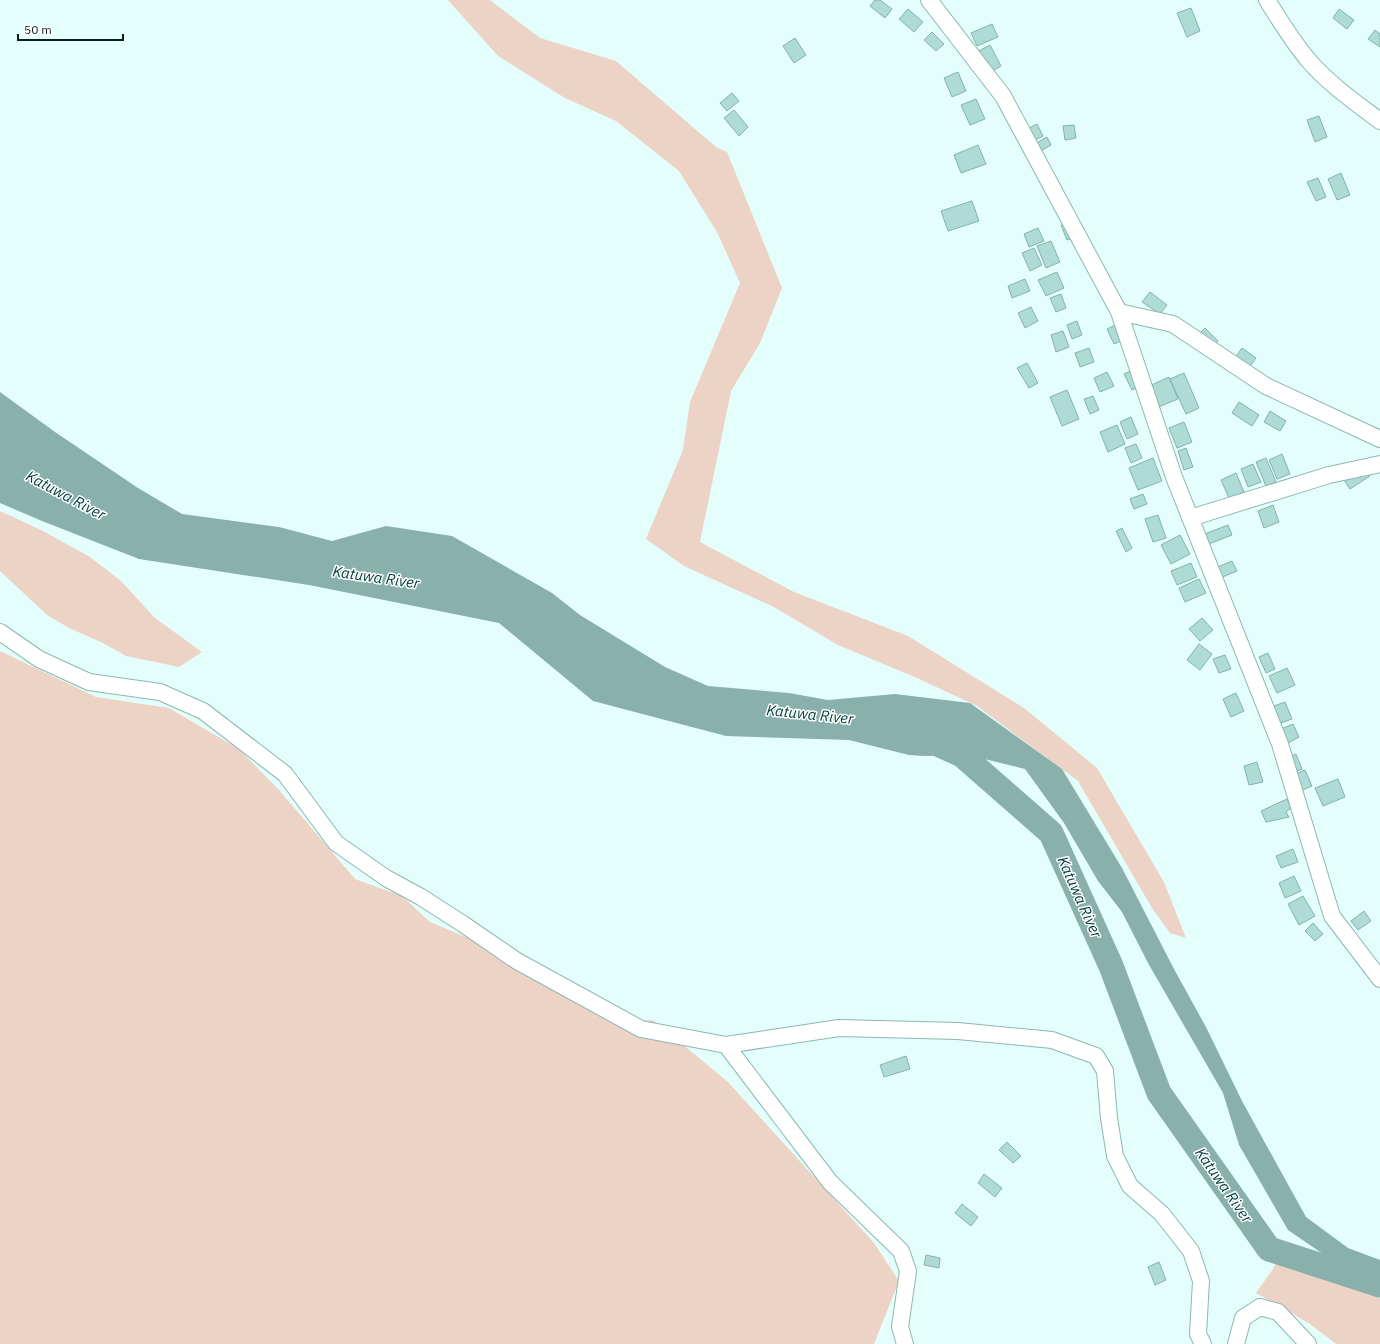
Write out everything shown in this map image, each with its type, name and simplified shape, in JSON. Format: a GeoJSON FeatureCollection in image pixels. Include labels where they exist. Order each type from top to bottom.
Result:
{"type":"FeatureCollection","features":[{"type":"Feature","properties":{"kind":"street"},"geometry":{"type":"LineString","coordinates":[[929,0],[1003,96],[1119,312],[1174,477],[1280,744],[1332,916],[1380,978]]}},
{"type":"Feature","properties":{"kind":"street"},"geometry":{"type":"LineString","coordinates":[[1267,0],[1293,41],[1310,62],[1355,102],[1380,121]]}},
{"type":"Feature","properties":{"kind":"street"},"geometry":{"type":"LineString","coordinates":[[1119,312],[1173,324],[1266,386],[1380,439]]}},
{"type":"Feature","properties":{"kind":"street"},"geometry":{"type":"LineString","coordinates":[[1190,518],[1329,475],[1380,464]]}},
{"type":"Feature","properties":{"kind":"street"},"geometry":{"type":"LineString","coordinates":[[0,632],[39,658],[89,682],[160,692],[203,711],[284,774],[336,843],[386,878],[421,897],[464,924],[517,962],[641,1029],[726,1045],[840,1028],[958,1031],[1052,1040],[1096,1056],[1106,1071],[1109,1118],[1115,1156],[1130,1186],[1162,1214],[1191,1251],[1201,1281],[1198,1334],[1203,1344]]}},
{"type":"Feature","properties":{"kind":"street"},"geometry":{"type":"LineString","coordinates":[[726,1045],[830,1182],[901,1251],[908,1272],[900,1327],[905,1344]]}},
{"type":"Feature","properties":{"kind":"street"},"geometry":{"type":"LineString","coordinates":[[1236,1344],[1243,1318],[1260,1308],[1278,1312],[1308,1344]]}},
{"type":"Feature","properties":{"kind":"shaded area"},"geometry":{"type":"Polygon","coordinates":[[[448,0],[490,0],[540,38],[616,61],[716,147],[727,152],[782,288],[760,343],[731,391],[700,542],[794,592],[908,636],[1024,708],[1097,768],[1164,882],[1186,938],[1170,933],[1152,908],[1078,781],[977,706],[917,678],[838,645],[774,607],[684,566],[646,539],[683,450],[690,402],[740,283],[717,232],[679,171],[616,121],[565,98],[498,56],[448,0]]]}},
{"type":"Feature","properties":{"kind":"shaded area"},"geometry":{"type":"Polygon","coordinates":[[[0,511],[43,531],[90,557],[121,581],[155,618],[202,652],[179,667],[126,656],[103,643],[69,628],[47,615],[0,571],[0,511]]]}},
{"type":"Feature","properties":{"kind":"shaded area"},"geometry":{"type":"Polygon","coordinates":[[[0,651],[96,697],[169,708],[239,749],[279,790],[355,879],[402,896],[430,922],[468,938],[547,986],[619,1022],[653,1020],[728,1082],[874,1243],[899,1281],[874,1344],[0,1344],[0,651]]]}},
{"type":"Feature","properties":{"kind":"shaded area"},"geometry":{"type":"Polygon","coordinates":[[[1284,1248],[1380,1298],[1380,1344],[1336,1344],[1310,1324],[1256,1293],[1273,1269],[1284,1248]]]}},
{"type":"Feature","properties":{"kind":"water"},"geometry":{"type":"Polygon","coordinates":[[[0,392],[55,432],[138,488],[182,514],[279,527],[332,541],[386,526],[452,536],[552,593],[580,615],[665,667],[708,686],[789,693],[828,700],[895,694],[970,703],[1062,769],[1122,868],[1174,969],[1206,1027],[1242,1101],[1306,1217],[1348,1248],[1380,1260],[1380,1291],[1374,1289],[1288,1230],[1239,1145],[1223,1093],[1148,963],[1122,912],[1098,881],[1064,823],[1025,769],[968,755],[909,755],[849,740],[726,736],[593,701],[499,623],[309,585],[139,559],[0,503],[0,392]]]}},
{"type":"Feature","properties":{"kind":"building"},"geometry":{"type":"Polygon","coordinates":[[[875,0],[880,0],[892,9],[885,18],[870,6],[875,0]]]}},
{"type":"Feature","properties":{"kind":"building"},"geometry":{"type":"Polygon","coordinates":[[[1191,8],[1200,31],[1187,37],[1177,13],[1191,8]]]}},
{"type":"Feature","properties":{"kind":"building"},"geometry":{"type":"Polygon","coordinates":[[[908,9],[923,22],[914,32],[899,19],[908,9]]]}},
{"type":"Feature","properties":{"kind":"building"},"geometry":{"type":"Polygon","coordinates":[[[1339,9],[1354,20],[1347,29],[1333,18],[1339,9]]]}},
{"type":"Feature","properties":{"kind":"building"},"geometry":{"type":"Polygon","coordinates":[[[992,24],[998,37],[977,46],[971,33],[992,24]]]}},
{"type":"Feature","properties":{"kind":"building"},"geometry":{"type":"Polygon","coordinates":[[[1375,30],[1380,34],[1380,47],[1368,39],[1375,30]]]}},
{"type":"Feature","properties":{"kind":"building"},"geometry":{"type":"Polygon","coordinates":[[[932,32],[944,44],[936,51],[924,40],[932,32]]]}},
{"type":"Feature","properties":{"kind":"building"},"geometry":{"type":"Polygon","coordinates":[[[795,38],[806,55],[794,63],[783,46],[795,38]]]}},
{"type":"Feature","properties":{"kind":"building"},"geometry":{"type":"Polygon","coordinates":[[[990,45],[1001,66],[989,73],[977,52],[990,45]]]}},
{"type":"Feature","properties":{"kind":"building"},"geometry":{"type":"Polygon","coordinates":[[[958,72],[966,91],[952,97],[944,78],[958,72]]]}},
{"type":"Feature","properties":{"kind":"building"},"geometry":{"type":"Polygon","coordinates":[[[732,93],[739,101],[727,111],[720,103],[732,93]]]}},
{"type":"Feature","properties":{"kind":"building"},"geometry":{"type":"Polygon","coordinates":[[[976,99],[985,119],[970,125],[961,105],[976,99]]]}},
{"type":"Feature","properties":{"kind":"building"},"geometry":{"type":"Polygon","coordinates":[[[734,110],[748,127],[739,136],[724,118],[734,110]]]}},
{"type":"Feature","properties":{"kind":"building"},"geometry":{"type":"Polygon","coordinates":[[[1319,116],[1327,137],[1315,142],[1307,120],[1319,116]]]}},
{"type":"Feature","properties":{"kind":"building"},"geometry":{"type":"Polygon","coordinates":[[[1037,124],[1043,136],[1025,145],[1019,133],[1037,124]]]}},
{"type":"Feature","properties":{"kind":"building"},"geometry":{"type":"Polygon","coordinates":[[[1074,125],[1076,138],[1065,140],[1063,126],[1074,125]]]}},
{"type":"Feature","properties":{"kind":"building"},"geometry":{"type":"Polygon","coordinates":[[[1047,137],[1051,145],[1032,156],[1027,148],[1047,137]]]}},
{"type":"Feature","properties":{"kind":"building"},"geometry":{"type":"Polygon","coordinates":[[[978,145],[986,164],[961,173],[954,155],[978,145]]]}},
{"type":"Feature","properties":{"kind":"building"},"geometry":{"type":"Polygon","coordinates":[[[1341,173],[1350,195],[1337,200],[1328,179],[1341,173]]]}},
{"type":"Feature","properties":{"kind":"building"},"geometry":{"type":"Polygon","coordinates":[[[1318,178],[1326,197],[1316,201],[1307,182],[1318,178]]]}},
{"type":"Feature","properties":{"kind":"building"},"geometry":{"type":"Polygon","coordinates":[[[972,201],[979,221],[948,231],[941,211],[972,201]]]}},
{"type":"Feature","properties":{"kind":"building"},"geometry":{"type":"Polygon","coordinates":[[[1071,220],[1078,236],[1067,240],[1061,225],[1071,220]]]}},
{"type":"Feature","properties":{"kind":"building"},"geometry":{"type":"Polygon","coordinates":[[[1038,228],[1044,241],[1029,247],[1024,234],[1038,228]]]}},
{"type":"Feature","properties":{"kind":"building"},"geometry":{"type":"Polygon","coordinates":[[[1051,241],[1060,262],[1046,268],[1037,246],[1051,241]]]}},
{"type":"Feature","properties":{"kind":"building"},"geometry":{"type":"Polygon","coordinates":[[[1034,248],[1042,265],[1030,271],[1022,253],[1034,248]]]}},
{"type":"Feature","properties":{"kind":"building"},"geometry":{"type":"Polygon","coordinates":[[[1057,272],[1064,288],[1046,296],[1038,280],[1057,272]]]}},
{"type":"Feature","properties":{"kind":"building"},"geometry":{"type":"Polygon","coordinates":[[[1025,279],[1030,291],[1012,298],[1008,286],[1025,279]]]}},
{"type":"Feature","properties":{"kind":"building"},"geometry":{"type":"Polygon","coordinates":[[[1150,292],[1167,305],[1160,314],[1142,302],[1150,292]]]}},
{"type":"Feature","properties":{"kind":"building"},"geometry":{"type":"Polygon","coordinates":[[[1061,294],[1066,308],[1056,312],[1050,298],[1061,294]]]}},
{"type":"Feature","properties":{"kind":"building"},"geometry":{"type":"Polygon","coordinates":[[[1031,307],[1038,321],[1025,328],[1018,313],[1031,307]]]}},
{"type":"Feature","properties":{"kind":"building"},"geometry":{"type":"Polygon","coordinates":[[[1077,321],[1082,335],[1072,339],[1067,325],[1077,321]]]}},
{"type":"Feature","properties":{"kind":"building"},"geometry":{"type":"Polygon","coordinates":[[[1119,323],[1126,339],[1114,344],[1107,329],[1119,323]]]}},
{"type":"Feature","properties":{"kind":"building"},"geometry":{"type":"Polygon","coordinates":[[[1205,328],[1218,341],[1211,349],[1197,336],[1205,328]]]}},
{"type":"Feature","properties":{"kind":"building"},"geometry":{"type":"Polygon","coordinates":[[[1063,331],[1069,347],[1056,352],[1051,335],[1063,331]]]}},
{"type":"Feature","properties":{"kind":"building"},"geometry":{"type":"Polygon","coordinates":[[[1089,348],[1094,362],[1080,367],[1075,353],[1089,348]]]}},
{"type":"Feature","properties":{"kind":"building"},"geometry":{"type":"Polygon","coordinates":[[[1242,348],[1256,358],[1248,369],[1234,359],[1242,348]]]}},
{"type":"Feature","properties":{"kind":"building"},"geometry":{"type":"Polygon","coordinates":[[[1027,363],[1038,383],[1029,388],[1017,368],[1027,363]]]}},
{"type":"Feature","properties":{"kind":"building"},"geometry":{"type":"Polygon","coordinates":[[[1135,369],[1142,386],[1132,390],[1124,374],[1135,369]]]}},
{"type":"Feature","properties":{"kind":"building"},"geometry":{"type":"Polygon","coordinates":[[[1107,372],[1114,386],[1100,392],[1094,378],[1107,372]]]}},
{"type":"Feature","properties":{"kind":"building"},"geometry":{"type":"Polygon","coordinates":[[[1184,373],[1199,408],[1186,414],[1170,379],[1184,373]]]}},
{"type":"Feature","properties":{"kind":"building"},"geometry":{"type":"Polygon","coordinates":[[[1169,377],[1178,399],[1156,408],[1147,387],[1169,377]]]}},
{"type":"Feature","properties":{"kind":"building"},"geometry":{"type":"Polygon","coordinates":[[[1067,390],[1079,419],[1062,426],[1050,397],[1067,390]]]}},
{"type":"Feature","properties":{"kind":"building"},"geometry":{"type":"Polygon","coordinates":[[[1093,396],[1099,410],[1090,414],[1084,399],[1093,396]]]}},
{"type":"Feature","properties":{"kind":"building"},"geometry":{"type":"Polygon","coordinates":[[[1239,402],[1259,415],[1252,426],[1232,413],[1239,402]]]}},
{"type":"Feature","properties":{"kind":"building"},"geometry":{"type":"Polygon","coordinates":[[[1270,411],[1286,421],[1280,431],[1264,422],[1270,411]]]}},
{"type":"Feature","properties":{"kind":"building"},"geometry":{"type":"Polygon","coordinates":[[[1131,417],[1138,434],[1127,439],[1120,422],[1131,417]]]}},
{"type":"Feature","properties":{"kind":"building"},"geometry":{"type":"Polygon","coordinates":[[[1184,422],[1192,442],[1177,448],[1169,428],[1184,422]]]}},
{"type":"Feature","properties":{"kind":"building"},"geometry":{"type":"Polygon","coordinates":[[[1117,425],[1125,444],[1108,452],[1100,432],[1117,425]]]}},
{"type":"Feature","properties":{"kind":"building"},"geometry":{"type":"Polygon","coordinates":[[[1136,444],[1142,458],[1131,463],[1125,448],[1136,444]]]}},
{"type":"Feature","properties":{"kind":"building"},"geometry":{"type":"Polygon","coordinates":[[[1186,448],[1193,467],[1184,470],[1178,451],[1186,448]]]}},
{"type":"Feature","properties":{"kind":"building"},"geometry":{"type":"Polygon","coordinates":[[[1282,454],[1290,474],[1277,479],[1269,460],[1282,454]]]}},
{"type":"Feature","properties":{"kind":"building"},"geometry":{"type":"Polygon","coordinates":[[[1153,458],[1162,481],[1138,490],[1129,468],[1153,458]]]}},
{"type":"Feature","properties":{"kind":"building"},"geometry":{"type":"Polygon","coordinates":[[[1266,458],[1276,482],[1266,486],[1256,462],[1266,458]]]}},
{"type":"Feature","properties":{"kind":"building"},"geometry":{"type":"Polygon","coordinates":[[[1253,464],[1261,482],[1248,487],[1241,469],[1253,464]]]}},
{"type":"Feature","properties":{"kind":"building"},"geometry":{"type":"Polygon","coordinates":[[[1362,465],[1370,476],[1350,489],[1342,477],[1362,465]]]}},
{"type":"Feature","properties":{"kind":"building"},"geometry":{"type":"Polygon","coordinates":[[[1236,473],[1244,492],[1229,498],[1221,480],[1236,473]]]}},
{"type":"Feature","properties":{"kind":"building"},"geometry":{"type":"Polygon","coordinates":[[[1143,494],[1147,504],[1134,509],[1130,499],[1143,494]]]}},
{"type":"Feature","properties":{"kind":"building"},"geometry":{"type":"Polygon","coordinates":[[[1273,505],[1279,522],[1264,528],[1258,511],[1273,505]]]}},
{"type":"Feature","properties":{"kind":"building"},"geometry":{"type":"Polygon","coordinates":[[[1158,515],[1166,538],[1153,542],[1145,519],[1158,515]]]}},
{"type":"Feature","properties":{"kind":"building"},"geometry":{"type":"Polygon","coordinates":[[[1228,525],[1232,535],[1206,545],[1202,535],[1228,525]]]}},
{"type":"Feature","properties":{"kind":"building"},"geometry":{"type":"Polygon","coordinates":[[[1122,528],[1132,548],[1126,552],[1116,531],[1122,528]]]}},
{"type":"Feature","properties":{"kind":"building"},"geometry":{"type":"Polygon","coordinates":[[[1180,535],[1190,554],[1171,564],[1161,545],[1180,535]]]}},
{"type":"Feature","properties":{"kind":"building"},"geometry":{"type":"Polygon","coordinates":[[[1232,561],[1237,571],[1220,578],[1215,568],[1232,561]]]}},
{"type":"Feature","properties":{"kind":"building"},"geometry":{"type":"Polygon","coordinates":[[[1191,563],[1197,577],[1177,585],[1171,571],[1191,563]]]}},
{"type":"Feature","properties":{"kind":"building"},"geometry":{"type":"Polygon","coordinates":[[[1199,579],[1206,593],[1185,602],[1179,588],[1199,579]]]}},
{"type":"Feature","properties":{"kind":"building"},"geometry":{"type":"Polygon","coordinates":[[[1202,618],[1213,630],[1200,641],[1189,629],[1202,618]]]}},
{"type":"Feature","properties":{"kind":"building"},"geometry":{"type":"Polygon","coordinates":[[[1199,644],[1212,654],[1200,670],[1187,660],[1199,644]]]}},
{"type":"Feature","properties":{"kind":"building"},"geometry":{"type":"Polygon","coordinates":[[[1268,653],[1275,669],[1266,673],[1259,657],[1268,653]]]}},
{"type":"Feature","properties":{"kind":"building"},"geometry":{"type":"Polygon","coordinates":[[[1225,655],[1231,669],[1219,673],[1213,659],[1225,655]]]}},
{"type":"Feature","properties":{"kind":"building"},"geometry":{"type":"Polygon","coordinates":[[[1287,668],[1295,685],[1277,693],[1269,676],[1287,668]]]}},
{"type":"Feature","properties":{"kind":"building"},"geometry":{"type":"Polygon","coordinates":[[[1236,693],[1244,711],[1231,717],[1223,699],[1236,693]]]}},
{"type":"Feature","properties":{"kind":"building"},"geometry":{"type":"Polygon","coordinates":[[[1285,702],[1292,719],[1278,724],[1271,707],[1285,702]]]}},
{"type":"Feature","properties":{"kind":"building"},"geometry":{"type":"Polygon","coordinates":[[[1293,724],[1299,737],[1288,743],[1281,729],[1293,724]]]}},
{"type":"Feature","properties":{"kind":"building"},"geometry":{"type":"Polygon","coordinates":[[[1296,754],[1302,769],[1292,773],[1286,758],[1296,754]]]}},
{"type":"Feature","properties":{"kind":"building"},"geometry":{"type":"Polygon","coordinates":[[[1257,762],[1263,782],[1249,785],[1244,766],[1257,762]]]}},
{"type":"Feature","properties":{"kind":"building"},"geometry":{"type":"Polygon","coordinates":[[[1305,770],[1312,786],[1300,791],[1293,775],[1305,770]]]}},
{"type":"Feature","properties":{"kind":"building"},"geometry":{"type":"Polygon","coordinates":[[[1338,779],[1345,797],[1323,806],[1315,788],[1338,779]]]}},
{"type":"Feature","properties":{"kind":"building"},"geometry":{"type":"Polygon","coordinates":[[[1287,799],[1291,808],[1286,812],[1289,817],[1266,822],[1261,811],[1287,799]]]}},
{"type":"Feature","properties":{"kind":"building"},"geometry":{"type":"Polygon","coordinates":[[[1293,849],[1298,862],[1281,868],[1276,856],[1293,849]]]}},
{"type":"Feature","properties":{"kind":"building"},"geometry":{"type":"Polygon","coordinates":[[[1294,876],[1301,891],[1285,898],[1279,883],[1294,876]]]}},
{"type":"Feature","properties":{"kind":"building"},"geometry":{"type":"Polygon","coordinates":[[[1303,896],[1315,916],[1299,925],[1288,904],[1303,896]]]}},
{"type":"Feature","properties":{"kind":"building"},"geometry":{"type":"Polygon","coordinates":[[[1364,911],[1371,921],[1358,930],[1351,921],[1364,911]]]}},
{"type":"Feature","properties":{"kind":"building"},"geometry":{"type":"Polygon","coordinates":[[[1313,923],[1323,934],[1315,941],[1305,931],[1313,923]]]}},
{"type":"Feature","properties":{"kind":"building"},"geometry":{"type":"Polygon","coordinates":[[[906,1056],[910,1069],[884,1077],[880,1065],[906,1056]]]}},
{"type":"Feature","properties":{"kind":"building"},"geometry":{"type":"Polygon","coordinates":[[[1007,1142],[1021,1156],[1013,1163],[999,1150],[1007,1142]]]}},
{"type":"Feature","properties":{"kind":"building"},"geometry":{"type":"Polygon","coordinates":[[[984,1174],[1002,1188],[995,1197],[978,1183],[984,1174]]]}},
{"type":"Feature","properties":{"kind":"building"},"geometry":{"type":"Polygon","coordinates":[[[962,1204],[978,1217],[971,1226],[955,1213],[962,1204]]]}},
{"type":"Feature","properties":{"kind":"building"},"geometry":{"type":"Polygon","coordinates":[[[926,1255],[940,1258],[939,1268],[924,1265],[926,1255]]]}},
{"type":"Feature","properties":{"kind":"building"},"geometry":{"type":"Polygon","coordinates":[[[1159,1262],[1166,1280],[1155,1285],[1148,1267],[1159,1262]]]}},
{"type":"Feature","properties":{"kind":"waterway","name":"Katuwa River"},"geometry":{"type":"LineString","coordinates":[[931,741],[962,755],[1051,833],[1111,966],[1159,1093],[1269,1249],[1380,1285]]}}]}
